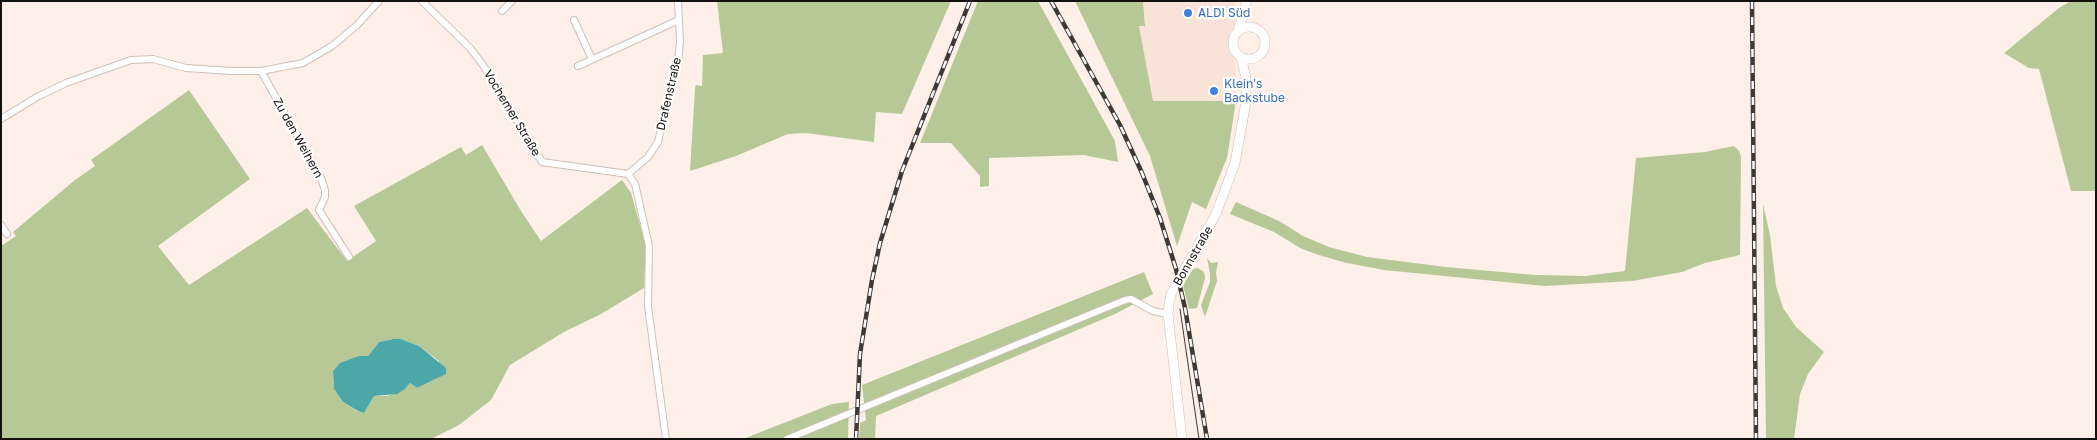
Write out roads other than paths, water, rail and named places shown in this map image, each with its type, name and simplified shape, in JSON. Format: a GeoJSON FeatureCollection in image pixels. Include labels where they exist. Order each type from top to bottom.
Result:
{"type":"FeatureCollection","features":[{"type":"Feature","properties":{"kind":"main road"},"geometry":{"type":"LineString","coordinates":[[1247,1],[1251,22],[1264,40],[1263,50],[1257,57],[1246,59],[1237,54],[1233,44],[1247,1]]}},
{"type":"Feature","properties":{"kind":"main road"},"geometry":{"type":"LineString","coordinates":[[1238,31],[1246,28],[1255,29]]}},
{"type":"Feature","properties":{"kind":"main road","name":"Bonnstraße"},"geometry":{"type":"LineString","coordinates":[[1182,439],[1168,314],[1171,294],[1216,214],[1233,171],[1242,136],[1246,102],[1246,78],[1241,57]]}},
{"type":"Feature","properties":{"kind":"main road","name":"Bonnstraße"},"geometry":{"type":"LineString","coordinates":[[1246,78],[1257,57]]}},
{"type":"Feature","properties":{"kind":"street"},"geometry":{"type":"LineString","coordinates":[[1,119],[36,97],[66,82],[131,60],[153,59],[204,70],[262,71],[303,63],[332,46],[356,26],[379,1]]}},
{"type":"Feature","properties":{"kind":"street","name":"Vochemer Straße"},"geometry":{"type":"LineString","coordinates":[[422,1],[470,48],[483,65],[542,162],[628,174]]}},
{"type":"Feature","properties":{"kind":"street"},"geometry":{"type":"LineString","coordinates":[[502,11],[512,1]]}},
{"type":"Feature","properties":{"kind":"street","name":"Drafenstraße"},"geometry":{"type":"LineString","coordinates":[[628,174],[648,157],[658,142],[678,62],[680,42],[678,1]]}},
{"type":"Feature","properties":{"kind":"street"},"geometry":{"type":"LineString","coordinates":[[574,20],[592,59]]}},
{"type":"Feature","properties":{"kind":"street"},"geometry":{"type":"LineString","coordinates":[[578,66],[679,20]]}},
{"type":"Feature","properties":{"kind":"street","name":"Zu den Weihern"},"geometry":{"type":"LineString","coordinates":[[262,71],[321,178],[326,190],[319,210],[349,257]]}},
{"type":"Feature","properties":{"kind":"street"},"geometry":{"type":"LineString","coordinates":[[628,174],[635,184],[649,246],[648,306],[666,439]]}},
{"type":"Feature","properties":{"kind":"street"},"geometry":{"type":"LineString","coordinates":[[1,225],[7,234]]}},
{"type":"Feature","properties":{"kind":"street"},"geometry":{"type":"LineString","coordinates":[[787,439],[1125,300],[1130,299],[1153,311],[1168,314]]}},
{"type":"Feature","properties":{"kind":"water"},"geometry":{"type":"Polygon","coordinates":[[[401,339],[419,346],[446,368],[446,374],[417,388],[410,383],[397,394],[374,396],[364,413],[343,402],[334,389],[333,371],[340,363],[359,356],[368,356],[379,342],[401,339]]]}},
{"type":"Feature","properties":{"kind":"tram line"},"geometry":{"type":"LineString","coordinates":[[1180,309],[1199,439]]}},
{"type":"Feature","properties":{"kind":"railway"},"geometry":{"type":"LineString","coordinates":[[856,439],[860,354],[880,243],[902,171],[970,1]]}},
{"type":"Feature","properties":{"kind":"railway"},"geometry":{"type":"LineString","coordinates":[[1051,1],[1120,125],[1160,218],[1176,269],[1185,308],[1207,439]]}},
{"type":"Feature","properties":{"kind":"railway"},"geometry":{"type":"LineString","coordinates":[[1752,1],[1756,439]]}},
{"type":"Feature","properties":{"kind":"place","name":"ALDI Süd"},"geometry":{"type":"Point","coordinates":[1188,13]}},
{"type":"Feature","properties":{"kind":"place","name":"Klein's Backstube"},"geometry":{"type":"Point","coordinates":[1214,91]}}]}
